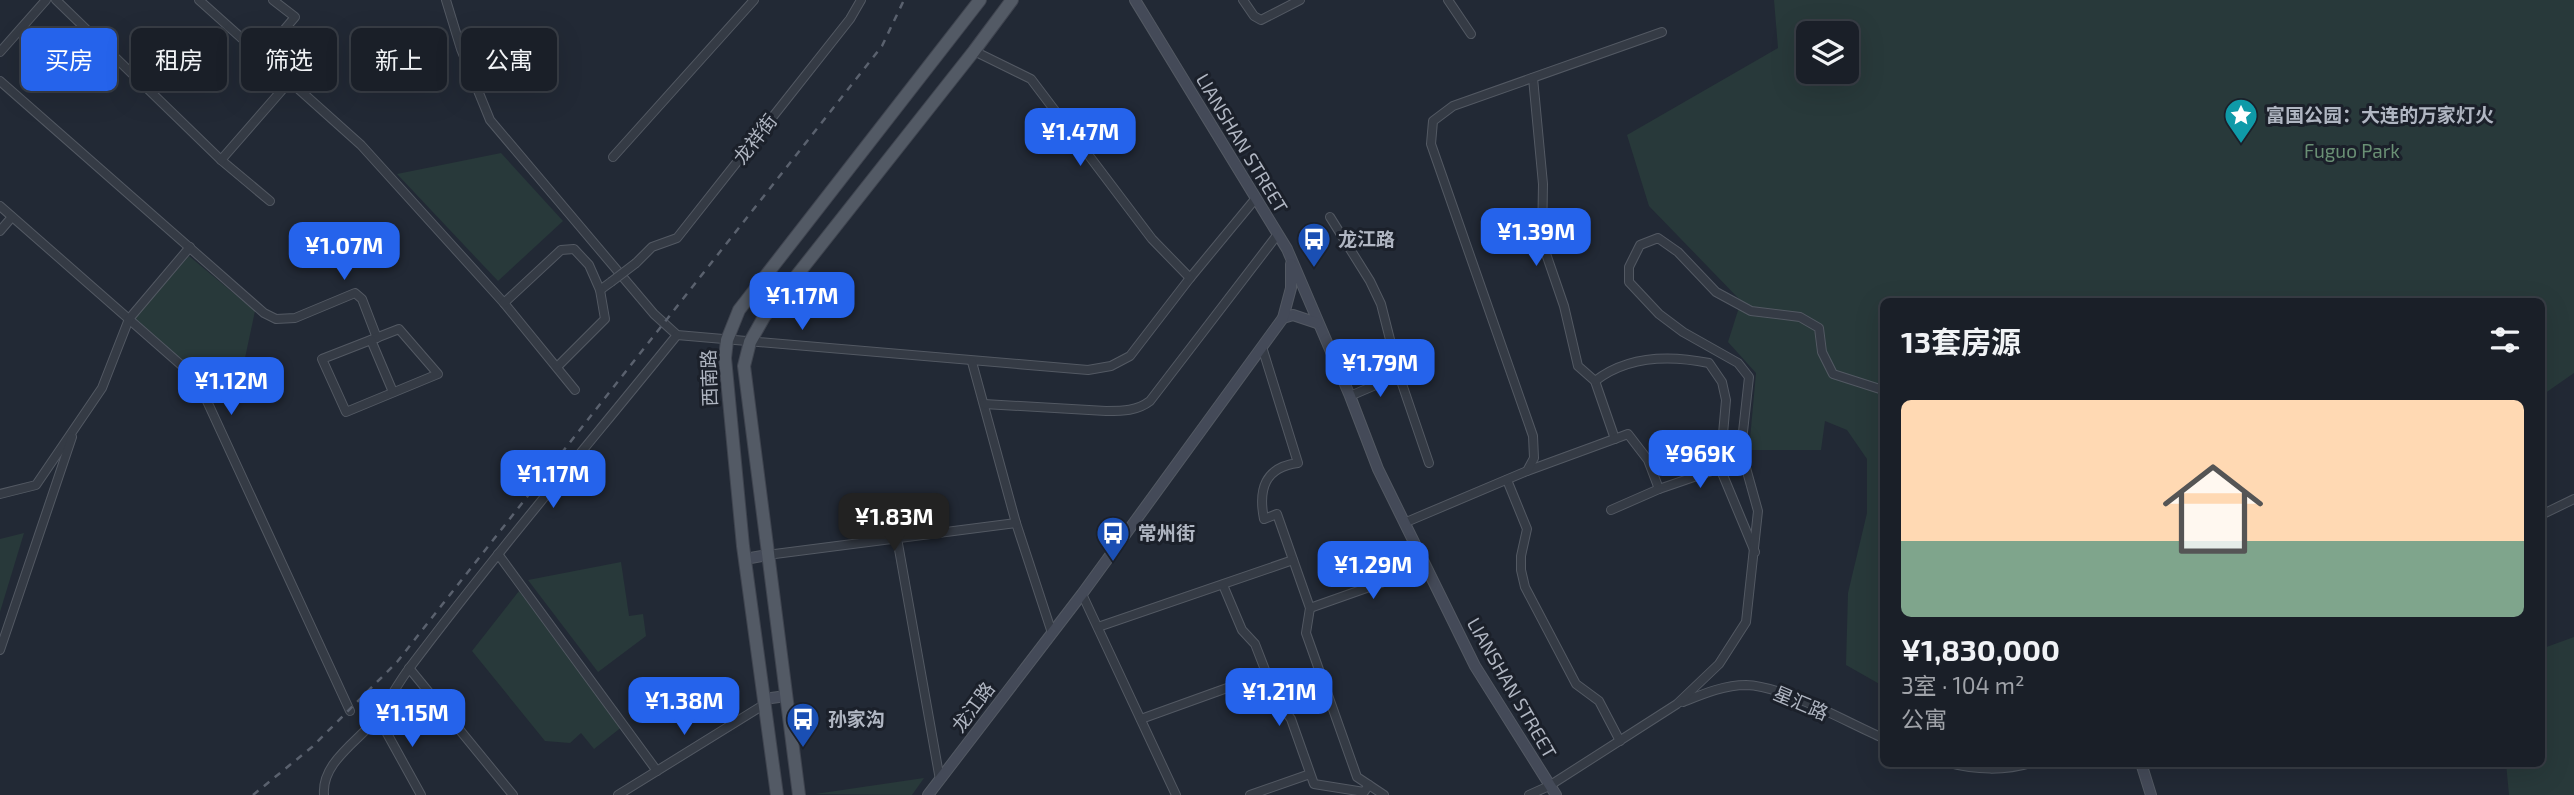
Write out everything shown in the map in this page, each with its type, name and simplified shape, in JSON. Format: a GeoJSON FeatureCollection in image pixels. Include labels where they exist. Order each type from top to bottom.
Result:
{"type":"FeatureCollection","features":[{"type":"Feature","properties":{"kind":"main road","name":"西南路"},"geometry":{"type":"LineString","coordinates":[[777,795],[745,559],[724,358],[727,340],[739,310],[980,0]]}},
{"type":"Feature","properties":{"kind":"main road"},"geometry":{"type":"LineString","coordinates":[[799,795],[744,366],[750,342],[764,317],[1012,0]]}},
{"type":"Feature","properties":{"kind":"street"},"geometry":{"type":"LineString","coordinates":[[0,52],[46,0]]}},
{"type":"Feature","properties":{"kind":"street"},"geometry":{"type":"LineString","coordinates":[[56,0],[222,160],[270,201]]}},
{"type":"Feature","properties":{"kind":"street"},"geometry":{"type":"LineString","coordinates":[[199,0],[241,39]]}},
{"type":"Feature","properties":{"kind":"street"},"geometry":{"type":"LineString","coordinates":[[273,0],[295,17],[286,28]]}},
{"type":"Feature","properties":{"kind":"street"},"geometry":{"type":"LineString","coordinates":[[446,0],[461,49],[491,120],[654,314],[677,335],[972,362],[1088,370],[1111,366],[1130,356],[1256,198]]}},
{"type":"Feature","properties":{"kind":"street"},"geometry":{"type":"LineString","coordinates":[[613,157],[754,0]]}},
{"type":"Feature","properties":{"kind":"street","name":"龙祥街"},"geometry":{"type":"LineString","coordinates":[[600,290],[636,263],[652,247],[677,238],[850,19],[862,0]]}},
{"type":"Feature","properties":{"kind":"street","name":"LIANSHAN STREET"},"geometry":{"type":"LineString","coordinates":[[1135,0],[1291,258],[1378,469],[1404,523],[1475,666],[1552,791]]}},
{"type":"Feature","properties":{"kind":"street"},"geometry":{"type":"LineString","coordinates":[[1243,0],[1254,16],[1261,20],[1300,0]]}},
{"type":"Feature","properties":{"kind":"street"},"geometry":{"type":"LineString","coordinates":[[1448,0],[1472,34]]}},
{"type":"Feature","properties":{"kind":"street"},"geometry":{"type":"LineString","coordinates":[[1527,471],[1534,458],[1533,436],[1431,144],[1433,121],[1453,106],[1662,32]]}},
{"type":"Feature","properties":{"kind":"street"},"geometry":{"type":"LineString","coordinates":[[974,51],[1031,79],[1152,239],[1190,278]]}},
{"type":"Feature","properties":{"kind":"street"},"geometry":{"type":"LineString","coordinates":[[1532,78],[1542,184],[1542,242],[1564,306],[1578,366],[1595,381],[1615,439]]}},
{"type":"Feature","properties":{"kind":"street"},"geometry":{"type":"LineString","coordinates":[[1,83],[264,313],[276,319],[295,317],[355,293],[362,299],[393,392]]}},
{"type":"Feature","properties":{"kind":"street"},"geometry":{"type":"LineString","coordinates":[[222,160],[281,91]]}},
{"type":"Feature","properties":{"kind":"street"},"geometry":{"type":"LineString","coordinates":[[299,91],[361,145],[504,303],[575,390]]}},
{"type":"Feature","properties":{"kind":"street"},"geometry":{"type":"LineString","coordinates":[[0,206],[188,371],[201,386],[350,711]]}},
{"type":"Feature","properties":{"kind":"street"},"geometry":{"type":"LineString","coordinates":[[0,230],[12,217]]}},
{"type":"Feature","properties":{"kind":"street"},"geometry":{"type":"LineString","coordinates":[[1330,217],[1370,281],[1381,304],[1399,376],[1429,463]]}},
{"type":"Feature","properties":{"kind":"street"},"geometry":{"type":"LineString","coordinates":[[984,404],[1106,411],[1127,411],[1143,407],[1278,234]]}},
{"type":"Feature","properties":{"kind":"street"},"geometry":{"type":"LineString","coordinates":[[1528,795],[1552,791],[1676,704],[1719,664],[1746,622],[1758,511],[1741,450],[1749,377],[1738,363],[1683,332],[1658,314],[1629,282],[1629,267],[1640,245],[1658,238],[1678,252],[1716,292],[1751,311],[1800,317],[1819,328],[1822,352],[1833,374],[1880,389]]}},
{"type":"Feature","properties":{"kind":"street"},"geometry":{"type":"LineString","coordinates":[[0,494],[36,485],[102,388],[129,319],[190,247]]}},
{"type":"Feature","properties":{"kind":"street"},"geometry":{"type":"LineString","coordinates":[[504,303],[561,250],[574,249],[589,265],[600,290],[605,319],[556,367]]}},
{"type":"Feature","properties":{"kind":"street","name":"龙江路"},"geometry":{"type":"LineString","coordinates":[[928,795],[1082,594],[1283,318],[1290,288],[1291,258]]}},
{"type":"Feature","properties":{"kind":"street"},"geometry":{"type":"LineString","coordinates":[[1283,318],[1293,315],[1317,323]]}},
{"type":"Feature","properties":{"kind":"street"},"geometry":{"type":"LineString","coordinates":[[399,329],[439,374],[346,412],[322,359],[374,339],[399,329]]}},
{"type":"Feature","properties":{"kind":"street"},"geometry":{"type":"LineString","coordinates":[[324,795],[328,774],[334,763],[378,717],[409,668],[498,554],[677,335]]}},
{"type":"Feature","properties":{"kind":"street"},"geometry":{"type":"LineString","coordinates":[[1262,347],[1297,463],[1275,469],[1268,478],[1261,503],[1264,519],[1277,514],[1310,608],[1306,633],[1357,777],[1384,795]]}},
{"type":"Feature","properties":{"kind":"street"},"geometry":{"type":"LineString","coordinates":[[1595,381],[1608,371],[1637,360],[1685,358],[1709,363],[1722,382],[1726,400],[1720,468],[1755,553]]}},
{"type":"Feature","properties":{"kind":"street"},"geometry":{"type":"LineString","coordinates":[[972,362],[1016,523],[1052,633]]}},
{"type":"Feature","properties":{"kind":"street"},"geometry":{"type":"LineString","coordinates":[[1350,396],[1399,376]]}},
{"type":"Feature","properties":{"kind":"street"},"geometry":{"type":"LineString","coordinates":[[0,650],[75,428]]}},
{"type":"Feature","properties":{"kind":"street"},"geometry":{"type":"LineString","coordinates":[[1404,523],[1527,471],[1628,434],[1648,460],[1659,489]]}},
{"type":"Feature","properties":{"kind":"street"},"geometry":{"type":"LineString","coordinates":[[1611,510],[1659,489],[1720,468]]}},
{"type":"Feature","properties":{"kind":"street"},"geometry":{"type":"LineString","coordinates":[[1507,480],[1527,529],[1521,556],[1525,587],[1576,684],[1599,701],[1620,741]]}},
{"type":"Feature","properties":{"kind":"street"},"geometry":{"type":"LineString","coordinates":[[2545,513],[2574,499]]}},
{"type":"Feature","properties":{"kind":"street"},"geometry":{"type":"LineString","coordinates":[[745,559],[1016,523]]}},
{"type":"Feature","properties":{"kind":"street"},"geometry":{"type":"LineString","coordinates":[[897,538],[940,780]]}},
{"type":"Feature","properties":{"kind":"street"},"geometry":{"type":"LineString","coordinates":[[498,554],[657,771]]}},
{"type":"Feature","properties":{"kind":"street"},"geometry":{"type":"LineString","coordinates":[[1098,628],[1293,560]]}},
{"type":"Feature","properties":{"kind":"street"},"geometry":{"type":"LineString","coordinates":[[1310,608],[1426,567]]}},
{"type":"Feature","properties":{"kind":"street"},"geometry":{"type":"LineString","coordinates":[[1223,585],[1242,630],[1255,645],[1276,698],[1292,719],[1314,784],[1364,792],[1369,785]]}},
{"type":"Feature","properties":{"kind":"street"},"geometry":{"type":"LineString","coordinates":[[1082,594],[1176,795]]}},
{"type":"Feature","properties":{"kind":"street"},"geometry":{"type":"LineString","coordinates":[[409,668],[513,795]]}},
{"type":"Feature","properties":{"kind":"street"},"geometry":{"type":"LineString","coordinates":[[1141,719],[1266,674]]}},
{"type":"Feature","properties":{"kind":"street","name":"星汇路"},"geometry":{"type":"LineString","coordinates":[[1676,704],[1719,688],[1745,685],[1774,689],[1880,737]]}},
{"type":"Feature","properties":{"kind":"street"},"geometry":{"type":"LineString","coordinates":[[623,794],[764,701],[786,696]]}},
{"type":"Feature","properties":{"kind":"street"},"geometry":{"type":"LineString","coordinates":[[378,717],[421,795]]}},
{"type":"Feature","properties":{"kind":"street"},"geometry":{"type":"LineString","coordinates":[[1964,767],[2017,767]]}},
{"type":"Feature","properties":{"kind":"street"},"geometry":{"type":"LineString","coordinates":[[2142,767],[2151,795]]}},
{"type":"Feature","properties":{"kind":"street"},"geometry":{"type":"LineString","coordinates":[[1250,795],[1310,774]]}},
{"type":"Feature","properties":{"kind":"green space","name":"Fuguo Park"},"geometry":{"type":"Polygon","coordinates":[[[1774,0],[2574,0],[2574,373],[2545,393],[2545,298],[1880,298],[1880,684],[1846,665],[1848,593],[1867,513],[1867,459],[1847,430],[1825,421],[1821,450],[1749,450],[1756,373],[1728,342],[1741,301],[1649,206],[1627,135],[1778,48],[1774,0]]]}},
{"type":"Feature","properties":{"kind":"green space"},"geometry":{"type":"Polygon","coordinates":[[[501,153],[563,221],[498,281],[397,174],[501,153]]]}},
{"type":"Feature","properties":{"kind":"green space"},"geometry":{"type":"Polygon","coordinates":[[[189,256],[255,311],[242,372],[205,388],[196,372],[135,318],[189,256]]]}},
{"type":"Feature","properties":{"kind":"green space"},"geometry":{"type":"Polygon","coordinates":[[[24,533],[0,612],[0,539],[24,533]]]}},
{"type":"Feature","properties":{"kind":"green space"},"geometry":{"type":"Polygon","coordinates":[[[621,562],[629,616],[643,614],[646,636],[598,672],[528,580],[621,562]]]}},
{"type":"Feature","properties":{"kind":"green space"},"geometry":{"type":"Polygon","coordinates":[[[519,591],[623,726],[594,749],[581,733],[570,743],[545,741],[472,651],[519,591]]]}},
{"type":"Feature","properties":{"kind":"green space"},"geometry":{"type":"Polygon","coordinates":[[[2574,637],[2574,795],[2509,795],[2506,767],[2545,767],[2545,648],[2574,637]]]}},
{"type":"Feature","properties":{"kind":"green space"},"geometry":{"type":"Polygon","coordinates":[[[924,778],[912,795],[815,794],[924,778]]]}},
{"type":"Feature","properties":{"kind":"railway"},"geometry":{"type":"LineString","coordinates":[[253,795],[312,747],[397,662],[882,46],[904,0]]}},
{"type":"Feature","properties":{"kind":"place","name":"富国公园：大连的万家灯火"},"geometry":{"type":"Point","coordinates":[2241,145]}},
{"type":"Feature","properties":{"kind":"place","name":"龙江路"},"geometry":{"type":"Point","coordinates":[1314,269]}},
{"type":"Feature","properties":{"kind":"place","name":"常州街"},"geometry":{"type":"Point","coordinates":[1113,563]}},
{"type":"Feature","properties":{"kind":"place","name":"孙家沟"},"geometry":{"type":"Point","coordinates":[803,749]}}]}
